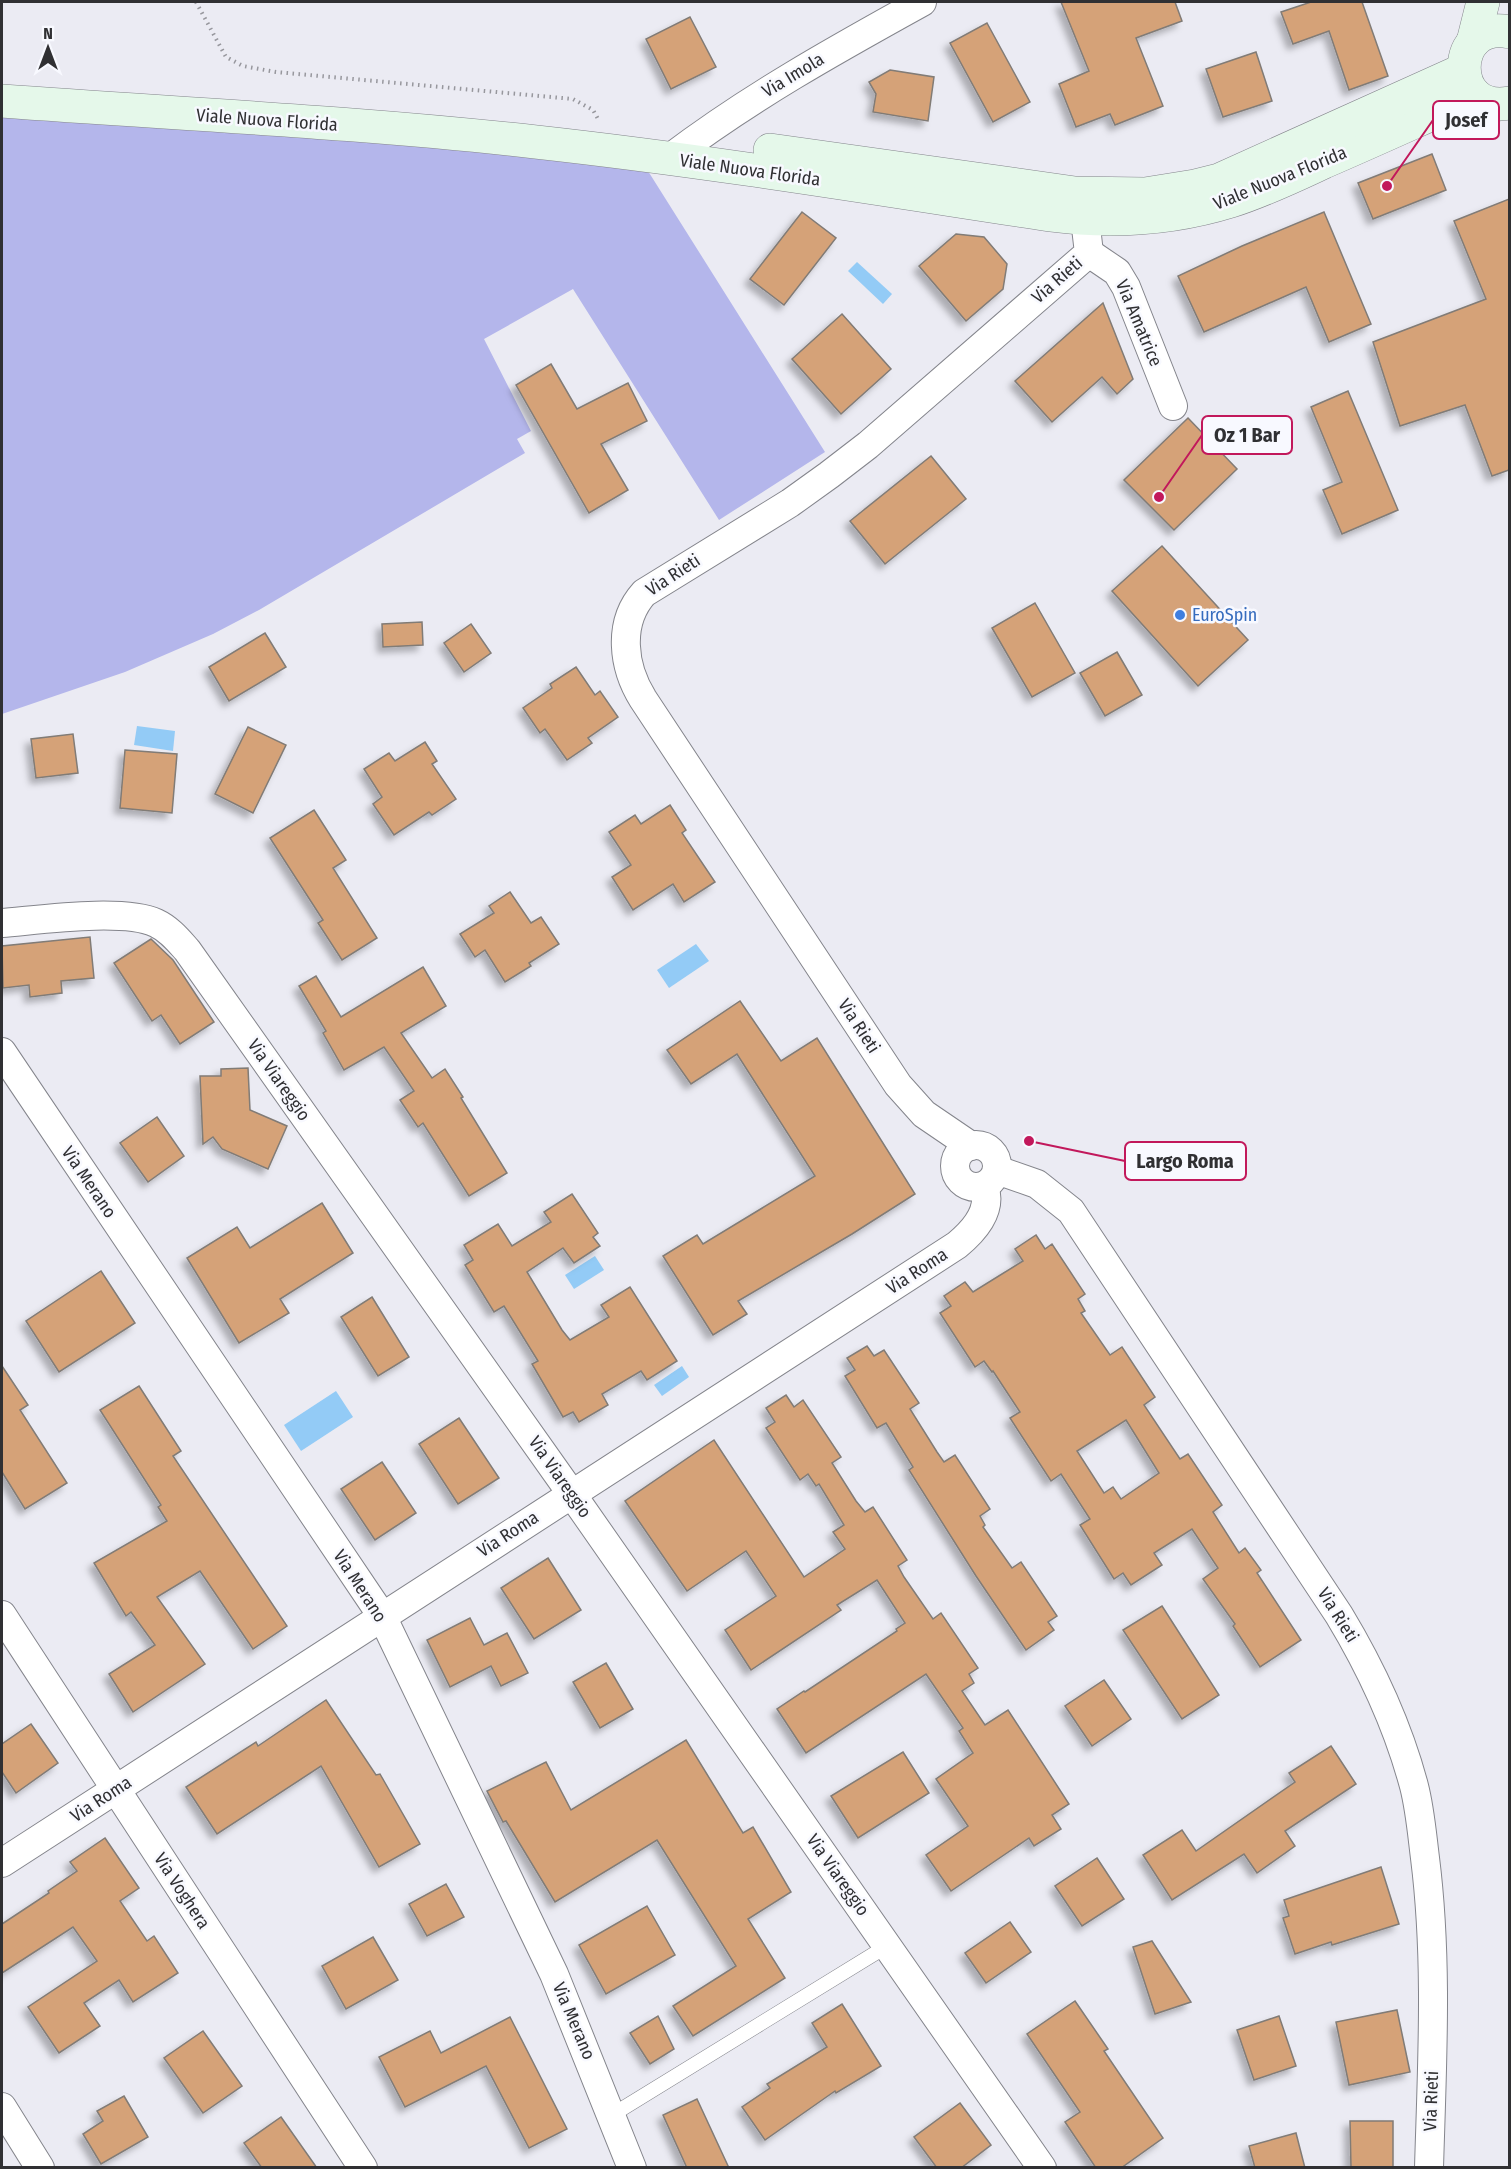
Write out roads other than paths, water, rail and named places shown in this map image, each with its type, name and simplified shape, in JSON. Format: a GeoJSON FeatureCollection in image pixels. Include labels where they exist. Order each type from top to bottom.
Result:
{"type":"FeatureCollection","features":[{"type":"Feature","properties":{"kind":"street","name":"Via Imola"},"geometry":{"type":"LineString","coordinates":[[682,149],[753,99],[922,2]]}},
{"type":"Feature","properties":{"kind":"street"},"geometry":{"type":"LineString","coordinates":[[1483,2],[1488,88]]}},
{"type":"Feature","properties":{"kind":"street"},"geometry":{"type":"LineString","coordinates":[[1488,88],[1483,35],[1494,31],[1509,32]]}},
{"type":"Feature","properties":{"kind":"street","name":"Viale Nuova Florida"},"geometry":{"type":"LineString","coordinates":[[2,80],[425,110],[604,128],[682,149],[1085,219],[1155,217],[1232,201],[1272,186],[1488,88]]}},
{"type":"Feature","properties":{"kind":"street","name":"Viale Nuova Florida"},"geometry":{"type":"LineString","coordinates":[[2,101],[411,130],[534,142],[682,149],[1100,195],[1145,194],[1195,186],[1488,88]]}},
{"type":"Feature","properties":{"kind":"street","name":"Via Rieti"},"geometry":{"type":"LineString","coordinates":[[1085,219],[1089,253],[838,468],[790,503],[644,592],[632,609],[626,630],[627,654],[638,691],[898,1085],[929,1117],[971,1146],[959,1153],[954,1167],[964,1185],[978,1188],[991,1178],[1037,1184],[1071,1211],[1339,1615],[1362,1654],[1394,1726],[1414,1786],[1426,1868],[1434,1978],[1429,2168]]}},
{"type":"Feature","properties":{"kind":"street","name":"Via Amatrice"},"geometry":{"type":"LineString","coordinates":[[1089,253],[1117,272],[1126,287],[1173,406]]}},
{"type":"Feature","properties":{"kind":"street","name":"Via Viareggio"},"geometry":{"type":"LineString","coordinates":[[2,923],[104,916],[138,918],[161,926],[180,941],[571,1493],[1042,2168]]}},
{"type":"Feature","properties":{"kind":"street","name":"Via Merano"},"geometry":{"type":"LineString","coordinates":[[2,1052],[382,1616],[554,1974],[632,2168]]}},
{"type":"Feature","properties":{"kind":"street","name":"Via Roma"},"geometry":{"type":"LineString","coordinates":[[2,1863],[957,1245],[972,1232],[982,1215],[991,1178]]}},
{"type":"Feature","properties":{"kind":"street","name":"Via Voghera"},"geometry":{"type":"LineString","coordinates":[[2,1614],[363,2168]]}},
{"type":"Feature","properties":{"kind":"street"},"geometry":{"type":"LineString","coordinates":[[2,2108],[40,2168]]}},
{"type":"Feature","properties":{"kind":"lane"},"geometry":{"type":"LineString","coordinates":[[612,2115],[887,1946]]}},
{"type":"Feature","properties":{"kind":"place","name":"Josef"},"geometry":{"type":"Point","coordinates":[1387,186]}},
{"type":"Feature","properties":{"kind":"place","name":"Oz 1 Bar"},"geometry":{"type":"Point","coordinates":[1159,497]}},
{"type":"Feature","properties":{"kind":"place","name":"EuroSpin"},"geometry":{"type":"Point","coordinates":[1180,615]}},
{"type":"Feature","properties":{"kind":"place","name":"Largo Roma"},"geometry":{"type":"Point","coordinates":[1029,1141]}}]}
